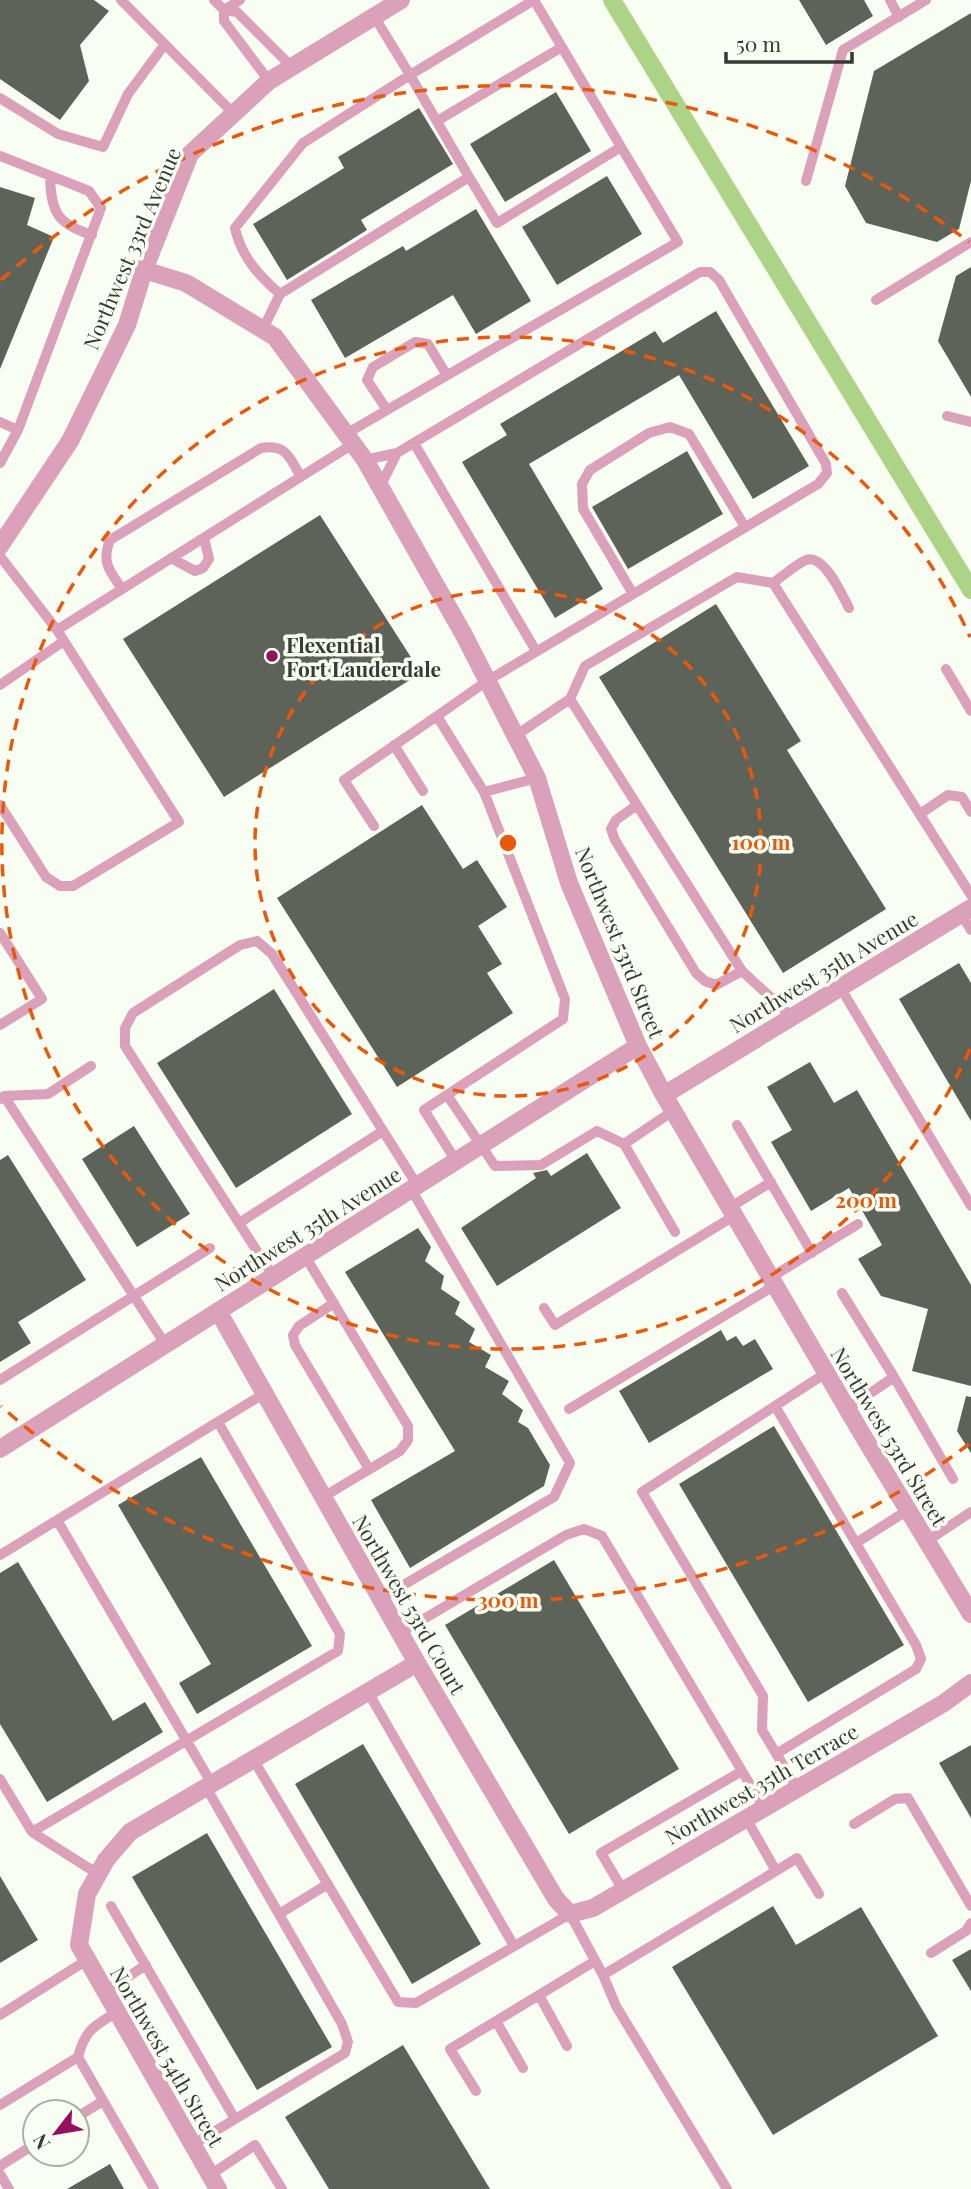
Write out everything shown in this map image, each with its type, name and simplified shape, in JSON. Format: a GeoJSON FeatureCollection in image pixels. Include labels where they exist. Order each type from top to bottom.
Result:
{"type":"FeatureCollection","features":[{"type":"Feature","properties":{"kind":"street","name":"Northwest 33rd Avenue"},"geometry":{"type":"LineString","coordinates":[[0,546],[71,441],[127,325],[144,270],[190,154],[269,81],[401,0]]}},
{"type":"Feature","properties":{"kind":"street","name":"Northwest 53rd Street"},"geometry":{"type":"LineString","coordinates":[[144,270],[186,283],[275,337],[365,460],[487,681],[537,778],[569,883],[638,1046],[772,1282],[971,1614]]}},
{"type":"Feature","properties":{"kind":"street","name":"Northwest 35th Avenue"},"geometry":{"type":"LineString","coordinates":[[664,1095],[966,911]]}},
{"type":"Feature","properties":{"kind":"street","name":"Northwest 35th Avenue"},"geometry":{"type":"LineString","coordinates":[[0,1449],[638,1046]]}},
{"type":"Feature","properties":{"kind":"street","name":"Northwest 53rd Court"},"geometry":{"type":"LineString","coordinates":[[218,1311],[417,1663],[556,1899],[570,1914]]}},
{"type":"Feature","properties":{"kind":"street"},"geometry":{"type":"LineString","coordinates":[[83,1952],[87,1894],[106,1860],[130,1832],[417,1663]]}},
{"type":"Feature","properties":{"kind":"street","name":"Northwest 35th Terrace"},"geometry":{"type":"LineString","coordinates":[[570,1914],[593,1908],[944,1703],[971,1683]]}},
{"type":"Feature","properties":{"kind":"street","name":"Northwest 54th Street"},"geometry":{"type":"LineString","coordinates":[[83,1952],[214,2182]]}},
{"type":"Feature","properties":{"kind":"lane"},"geometry":{"type":"LineString","coordinates":[[121,0],[234,114]]}},
{"type":"Feature","properties":{"kind":"lane"},"geometry":{"type":"LineString","coordinates":[[214,0],[224,10],[237,12],[292,67]]}},
{"type":"Feature","properties":{"kind":"lane"},"geometry":{"type":"LineString","coordinates":[[224,10],[240,0]]}},
{"type":"Feature","properties":{"kind":"lane"},"geometry":{"type":"LineString","coordinates":[[57,630],[302,477],[387,410],[678,242],[534,0],[303,143],[235,228],[239,244],[261,278],[280,294]]}},
{"type":"Feature","properties":{"kind":"lane"},"geometry":{"type":"LineString","coordinates":[[890,0],[899,17]]}},
{"type":"Feature","properties":{"kind":"lane"},"geometry":{"type":"LineString","coordinates":[[806,181],[843,50],[926,0]]}},
{"type":"Feature","properties":{"kind":"lane"},"geometry":{"type":"LineString","coordinates":[[224,10],[224,21],[269,81]]}},
{"type":"Feature","properties":{"kind":"lane"},"geometry":{"type":"LineString","coordinates":[[374,16],[497,223],[621,147]]}},
{"type":"Feature","properties":{"kind":"lane"},"geometry":{"type":"LineString","coordinates":[[0,98],[58,134],[103,147],[128,94],[165,44]]}},
{"type":"Feature","properties":{"kind":"lane"},"geometry":{"type":"LineString","coordinates":[[437,121],[562,47]]}},
{"type":"Feature","properties":{"kind":"lane"},"geometry":{"type":"LineString","coordinates":[[0,156],[89,191],[101,208],[18,430],[0,463]]}},
{"type":"Feature","properties":{"kind":"lane"},"geometry":{"type":"LineString","coordinates":[[50,176],[51,199],[61,221],[72,229],[92,235]]}},
{"type":"Feature","properties":{"kind":"lane"},"geometry":{"type":"LineString","coordinates":[[263,329],[280,294],[469,177]]}},
{"type":"Feature","properties":{"kind":"lane"},"geometry":{"type":"LineString","coordinates":[[876,300],[971,242]]}},
{"type":"Feature","properties":{"kind":"lane"},"geometry":{"type":"LineString","coordinates":[[365,460],[397,453],[700,272],[710,272],[719,280],[827,464],[827,473],[818,484],[487,681],[344,780],[374,826]]}},
{"type":"Feature","properties":{"kind":"lane"},"geometry":{"type":"LineString","coordinates":[[387,410],[368,380],[373,367],[415,342],[428,344],[446,374]]}},
{"type":"Feature","properties":{"kind":"lane"},"geometry":{"type":"LineString","coordinates":[[947,416],[971,422]]}},
{"type":"Feature","properties":{"kind":"lane"},"geometry":{"type":"LineString","coordinates":[[0,422],[18,430]]}},
{"type":"Feature","properties":{"kind":"lane"},"geometry":{"type":"LineString","coordinates":[[633,594],[583,509],[582,484],[590,470],[649,433],[670,427],[689,434],[745,527]]}},
{"type":"Feature","properties":{"kind":"lane"},"geometry":{"type":"LineString","coordinates":[[414,443],[536,651]]}},
{"type":"Feature","properties":{"kind":"lane"},"geometry":{"type":"LineString","coordinates":[[122,589],[106,564],[106,551],[110,540],[261,448],[274,446],[285,451],[302,477]]}},
{"type":"Feature","properties":{"kind":"lane"},"geometry":{"type":"LineString","coordinates":[[380,487],[397,453]]}},
{"type":"Feature","properties":{"kind":"lane"},"geometry":{"type":"LineString","coordinates":[[171,558],[195,571],[203,568],[209,559],[204,538]]}},
{"type":"Feature","properties":{"kind":"lane"},"geometry":{"type":"LineString","coordinates":[[0,556],[57,630],[179,822],[73,886],[60,886],[46,877],[0,805]]}},
{"type":"Feature","properties":{"kind":"lane"},"geometry":{"type":"LineString","coordinates":[[515,736],[570,699],[585,666],[737,576],[772,583],[808,559],[816,559],[824,565],[849,608]]}},
{"type":"Feature","properties":{"kind":"lane"},"geometry":{"type":"LineString","coordinates":[[772,583],[971,895]]}},
{"type":"Feature","properties":{"kind":"lane"},"geometry":{"type":"LineString","coordinates":[[0,685],[64,641]]}},
{"type":"Feature","properties":{"kind":"lane"},"geometry":{"type":"LineString","coordinates":[[946,669],[971,711]]}},
{"type":"Feature","properties":{"kind":"lane"},"geometry":{"type":"LineString","coordinates":[[570,699],[742,971],[792,1017]]}},
{"type":"Feature","properties":{"kind":"lane"},"geometry":{"type":"LineString","coordinates":[[437,716],[484,793],[565,999],[563,1019],[424,1110],[456,1160]]}},
{"type":"Feature","properties":{"kind":"lane"},"geometry":{"type":"LineString","coordinates":[[394,746],[423,791]]}},
{"type":"Feature","properties":{"kind":"lane"},"geometry":{"type":"LineString","coordinates":[[484,793],[537,778]]}},
{"type":"Feature","properties":{"kind":"lane"},"geometry":{"type":"LineString","coordinates":[[920,814],[948,795],[962,797],[971,812]]}},
{"type":"Feature","properties":{"kind":"lane"},"geometry":{"type":"LineString","coordinates":[[637,805],[616,820],[611,829],[615,840],[696,973],[705,981],[716,985],[742,971]]}},
{"type":"Feature","properties":{"kind":"lane"},"geometry":{"type":"LineString","coordinates":[[966,911],[971,930]]}},
{"type":"Feature","properties":{"kind":"lane"},"geometry":{"type":"LineString","coordinates":[[0,933],[42,999],[0,1025]]}},
{"type":"Feature","properties":{"kind":"lane"},"geometry":{"type":"LineString","coordinates":[[273,1276],[125,1046],[125,1028],[133,1013],[240,945],[257,941],[272,954],[383,1131],[570,1463],[554,1497],[381,1598]]}},
{"type":"Feature","properties":{"kind":"lane"},"geometry":{"type":"LineString","coordinates":[[840,987],[971,1206]]}},
{"type":"Feature","properties":{"kind":"lane"},"geometry":{"type":"LineString","coordinates":[[91,1066],[48,1094],[2,1098],[165,1344]]}},
{"type":"Feature","properties":{"kind":"lane"},"geometry":{"type":"LineString","coordinates":[[447,1095],[495,1166],[541,1165],[597,1131],[624,1144],[675,1232]]}},
{"type":"Feature","properties":{"kind":"lane"},"geometry":{"type":"LineString","coordinates":[[624,1144],[673,1111]]}},
{"type":"Feature","properties":{"kind":"lane"},"geometry":{"type":"LineString","coordinates":[[737,1125],[812,1252]]}},
{"type":"Feature","properties":{"kind":"lane"},"geometry":{"type":"LineString","coordinates":[[239,1223],[383,1131]]}},
{"type":"Feature","properties":{"kind":"lane"},"geometry":{"type":"LineString","coordinates":[[544,1308],[555,1325],[731,1212],[771,1182]]}},
{"type":"Feature","properties":{"kind":"lane"},"geometry":{"type":"LineString","coordinates":[[569,1409],[772,1282],[812,1252],[858,1224]]}},
{"type":"Feature","properties":{"kind":"lane"},"geometry":{"type":"LineString","coordinates":[[0,1380],[210,1248]]}},
{"type":"Feature","properties":{"kind":"lane"},"geometry":{"type":"LineString","coordinates":[[305,1256],[408,1426],[408,1440],[400,1451],[323,1497]]}},
{"type":"Feature","properties":{"kind":"lane"},"geometry":{"type":"LineString","coordinates":[[842,1293],[953,1479]]}},
{"type":"Feature","properties":{"kind":"lane"},"geometry":{"type":"LineString","coordinates":[[334,1303],[299,1326],[293,1335],[295,1345],[369,1469]]}},
{"type":"Feature","properties":{"kind":"lane"},"geometry":{"type":"LineString","coordinates":[[797,1788],[762,1730],[763,1696],[642,1492],[826,1373]]}},
{"type":"Feature","properties":{"kind":"lane"},"geometry":{"type":"LineString","coordinates":[[847,1409],[894,1377]]}},
{"type":"Feature","properties":{"kind":"lane"},"geometry":{"type":"LineString","coordinates":[[0,1555],[265,1393]]}},
{"type":"Feature","properties":{"kind":"lane"},"geometry":{"type":"LineString","coordinates":[[775,1406],[916,1645],[921,1659],[916,1670],[776,1754]]}},
{"type":"Feature","properties":{"kind":"lane"},"geometry":{"type":"LineString","coordinates":[[32,1832],[338,1651],[340,1634],[218,1422]]}},
{"type":"Feature","properties":{"kind":"lane"},"geometry":{"type":"LineString","coordinates":[[856,1543],[908,1510]]}},
{"type":"Feature","properties":{"kind":"lane"},"geometry":{"type":"LineString","coordinates":[[927,1541],[970,1516]]}},
{"type":"Feature","properties":{"kind":"lane"},"geometry":{"type":"LineString","coordinates":[[57,1520],[187,1741],[279,1914],[342,2024],[348,2042],[345,2053],[192,2145]]}},
{"type":"Feature","properties":{"kind":"lane"},"geometry":{"type":"LineString","coordinates":[[400,1633],[566,1535],[584,1529],[602,1536],[764,1808]]}},
{"type":"Feature","properties":{"kind":"lane"},"geometry":{"type":"LineString","coordinates":[[368,1692],[514,1946]]}},
{"type":"Feature","properties":{"kind":"lane"},"geometry":{"type":"LineString","coordinates":[[253,1759],[398,2002],[416,2003],[570,1914],[617,2006],[727,2189]]}},
{"type":"Feature","properties":{"kind":"lane"},"geometry":{"type":"LineString","coordinates":[[623,1890],[601,1853],[742,1771]]}},
{"type":"Feature","properties":{"kind":"lane"},"geometry":{"type":"LineString","coordinates":[[0,1779],[32,1832],[98,1874]]}},
{"type":"Feature","properties":{"kind":"lane"},"geometry":{"type":"LineString","coordinates":[[854,1824],[895,1799],[908,1798],[971,1906]]}},
{"type":"Feature","properties":{"kind":"lane"},"geometry":{"type":"LineString","coordinates":[[746,1818],[776,1871]]}},
{"type":"Feature","properties":{"kind":"lane"},"geometry":{"type":"LineString","coordinates":[[603,1975],[797,1858],[819,1894]]}},
{"type":"Feature","properties":{"kind":"lane"},"geometry":{"type":"LineString","coordinates":[[279,1914],[328,1884]]}},
{"type":"Feature","properties":{"kind":"lane"},"geometry":{"type":"LineString","coordinates":[[111,1906],[235,2119]]}},
{"type":"Feature","properties":{"kind":"lane"},"geometry":{"type":"LineString","coordinates":[[931,1953],[966,1931],[971,1923]]}},
{"type":"Feature","properties":{"kind":"lane"},"geometry":{"type":"LineString","coordinates":[[0,2015],[83,1952]]}},
{"type":"Feature","properties":{"kind":"lane"},"geometry":{"type":"LineString","coordinates":[[475,2091],[450,2049],[595,1961]]}},
{"type":"Feature","properties":{"kind":"lane"},"geometry":{"type":"LineString","coordinates":[[105,1992],[146,1965]]}},
{"type":"Feature","properties":{"kind":"lane"},"geometry":{"type":"LineString","coordinates":[[539,1995],[568,2046]]}},
{"type":"Feature","properties":{"kind":"lane"},"geometry":{"type":"LineString","coordinates":[[0,2105],[78,2057],[83,2039],[91,2028],[117,2012]]}},
{"type":"Feature","properties":{"kind":"lane"},"geometry":{"type":"LineString","coordinates":[[496,2021],[523,2068]]}},
{"type":"Feature","properties":{"kind":"lane"},"geometry":{"type":"LineString","coordinates":[[78,2057],[154,2189]]}},
{"type":"Feature","properties":{"kind":"lane"},"geometry":{"type":"LineString","coordinates":[[91,2108],[103,2101]]}},
{"type":"Feature","properties":{"kind":"lane"},"geometry":{"type":"LineString","coordinates":[[214,2182],[255,2145],[282,2189]]}},
{"type":"Feature","properties":{"kind":"lane"},"geometry":{"type":"LineString","coordinates":[[0,2166],[21,2153]]}},
{"type":"Feature","properties":{"kind":"lane"},"geometry":{"type":"LineString","coordinates":[[0,2174],[9,2189]]}},
{"type":"Feature","properties":{"kind":"building"},"geometry":{"type":"Polygon","coordinates":[[[0,0],[94,0],[109,11],[80,45],[89,81],[60,120],[0,79],[0,0]]]}},
{"type":"Feature","properties":{"kind":"building"},"geometry":{"type":"Polygon","coordinates":[[[799,0],[864,0],[873,16],[826,45],[799,0]]]}},
{"type":"Feature","properties":{"kind":"building"},"geometry":{"type":"Polygon","coordinates":[[[971,13],[971,181],[959,229],[937,242],[866,223],[845,186],[874,71],[971,13]]]}},
{"type":"Feature","properties":{"kind":"building"},"geometry":{"type":"Polygon","coordinates":[[[556,92],[591,151],[505,202],[470,144],[556,92]]]}},
{"type":"Feature","properties":{"kind":"building"},"geometry":{"type":"Polygon","coordinates":[[[419,108],[453,164],[361,220],[367,230],[287,280],[253,224],[344,168],[338,157],[419,108]]]}},
{"type":"Feature","properties":{"kind":"building"},"geometry":{"type":"Polygon","coordinates":[[[607,176],[642,234],[557,285],[522,227],[607,176]]]}},
{"type":"Feature","properties":{"kind":"building"},"geometry":{"type":"Polygon","coordinates":[[[0,187],[35,198],[27,225],[54,237],[0,369],[0,187]]]}},
{"type":"Feature","properties":{"kind":"building"},"geometry":{"type":"Polygon","coordinates":[[[476,209],[531,301],[476,334],[453,295],[345,358],[311,300],[403,246],[406,251],[476,209]]]}},
{"type":"Feature","properties":{"kind":"building"},"geometry":{"type":"Polygon","coordinates":[[[971,267],[971,397],[938,341],[956,276],[971,267]]]}},
{"type":"Feature","properties":{"kind":"building"},"geometry":{"type":"Polygon","coordinates":[[[716,311],[809,466],[753,499],[679,375],[529,464],[603,589],[555,618],[462,462],[507,435],[500,424],[655,331],[663,343],[716,311]]]}},
{"type":"Feature","properties":{"kind":"building"},"geometry":{"type":"Polygon","coordinates":[[[687,451],[723,514],[628,569],[592,507],[687,451]]]}},
{"type":"Feature","properties":{"kind":"building","name":"Flexential Fort Lauderdale"},"geometry":{"type":"Polygon","coordinates":[[[320,515],[421,673],[224,797],[123,639],[320,515]]]}},
{"type":"Feature","properties":{"kind":"building"},"geometry":{"type":"Polygon","coordinates":[[[716,604],[801,741],[787,750],[886,909],[783,973],[599,677],[716,604]]]}},
{"type":"Feature","properties":{"kind":"building"},"geometry":{"type":"Polygon","coordinates":[[[422,805],[463,869],[477,860],[507,907],[478,926],[502,964],[487,973],[513,1013],[397,1087],[277,898],[422,805]]]}},
{"type":"Feature","properties":{"kind":"building"},"geometry":{"type":"Polygon","coordinates":[[[959,963],[971,983],[971,1121],[899,999],[959,963]]]}},
{"type":"Feature","properties":{"kind":"building"},"geometry":{"type":"Polygon","coordinates":[[[274,989],[352,1114],[236,1188],[157,1063],[274,989]]]}},
{"type":"Feature","properties":{"kind":"building"},"geometry":{"type":"Polygon","coordinates":[[[810,1062],[834,1103],[857,1090],[971,1285],[971,1386],[912,1371],[928,1309],[881,1296],[858,1259],[882,1245],[849,1188],[811,1211],[771,1142],[792,1130],[767,1087],[810,1062]]]}},
{"type":"Feature","properties":{"kind":"building"},"geometry":{"type":"Polygon","coordinates":[[[134,1126],[190,1214],[137,1247],[82,1159],[134,1126]]]}},
{"type":"Feature","properties":{"kind":"building"},"geometry":{"type":"Polygon","coordinates":[[[587,1153],[621,1208],[497,1286],[461,1228],[536,1178],[533,1173],[547,1170],[551,1176],[587,1153]]]}},
{"type":"Feature","properties":{"kind":"building"},"geometry":{"type":"Polygon","coordinates":[[[8,1155],[86,1280],[18,1322],[31,1343],[0,1362],[0,1160],[8,1155]]]}},
{"type":"Feature","properties":{"kind":"building"},"geometry":{"type":"Polygon","coordinates":[[[418,1228],[431,1247],[425,1261],[444,1276],[441,1289],[460,1302],[455,1314],[475,1329],[469,1342],[491,1355],[485,1367],[509,1381],[502,1394],[523,1410],[518,1422],[528,1428],[550,1465],[544,1486],[410,1568],[371,1500],[455,1451],[345,1272],[418,1228]]]}},
{"type":"Feature","properties":{"kind":"building"},"geometry":{"type":"Polygon","coordinates":[[[721,1330],[727,1341],[736,1336],[743,1346],[755,1339],[773,1369],[649,1443],[619,1391],[721,1330]]]}},
{"type":"Feature","properties":{"kind":"building"},"geometry":{"type":"Polygon","coordinates":[[[966,1396],[971,1397],[971,1453],[957,1431],[966,1396]]]}},
{"type":"Feature","properties":{"kind":"building"},"geometry":{"type":"Polygon","coordinates":[[[774,1426],[904,1645],[808,1702],[679,1484],[774,1426]]]}},
{"type":"Feature","properties":{"kind":"building"},"geometry":{"type":"Polygon","coordinates":[[[201,1457],[312,1646],[197,1714],[179,1683],[211,1664],[118,1505],[201,1457]]]}},
{"type":"Feature","properties":{"kind":"building"},"geometry":{"type":"Polygon","coordinates":[[[554,1560],[679,1769],[569,1834],[445,1625],[554,1560]]]}},
{"type":"Feature","properties":{"kind":"building"},"geometry":{"type":"Polygon","coordinates":[[[18,1562],[113,1721],[145,1702],[163,1732],[47,1802],[0,1724],[0,1573],[18,1562]]]}},
{"type":"Feature","properties":{"kind":"building"},"geometry":{"type":"Polygon","coordinates":[[[363,1744],[481,1944],[412,1984],[295,1784],[363,1744]]]}},
{"type":"Feature","properties":{"kind":"building"},"geometry":{"type":"Polygon","coordinates":[[[971,1745],[971,1818],[939,1763],[971,1745]]]}},
{"type":"Feature","properties":{"kind":"building"},"geometry":{"type":"Polygon","coordinates":[[[207,1833],[332,2047],[257,2090],[132,1877],[207,1833]]]}},
{"type":"Feature","properties":{"kind":"building"},"geometry":{"type":"Polygon","coordinates":[[[0,1876],[38,1940],[0,1963],[0,1876]]]}},
{"type":"Feature","properties":{"kind":"building"},"geometry":{"type":"Polygon","coordinates":[[[773,1906],[796,1945],[861,1907],[938,2036],[773,2135],[672,1967],[773,1906]]]}},
{"type":"Feature","properties":{"kind":"building"},"geometry":{"type":"Polygon","coordinates":[[[971,1949],[971,1991],[952,1960],[971,1949]]]}},
{"type":"Feature","properties":{"kind":"building"},"geometry":{"type":"Polygon","coordinates":[[[403,2045],[490,2189],[329,2189],[285,2117],[403,2045]]]}},
{"type":"Feature","properties":{"kind":"building"},"geometry":{"type":"Polygon","coordinates":[[[110,2164],[124,2189],[67,2189],[110,2164]]]}},
{"type":"Feature","properties":{"kind":"waterway"},"geometry":{"type":"LineString","coordinates":[[612,0],[971,590]]}},
{"type":"Feature","properties":{"kind":"place","name":"Flexential Fort Lauderdale"},"geometry":{"type":"Point","coordinates":[272,656]}}]}
